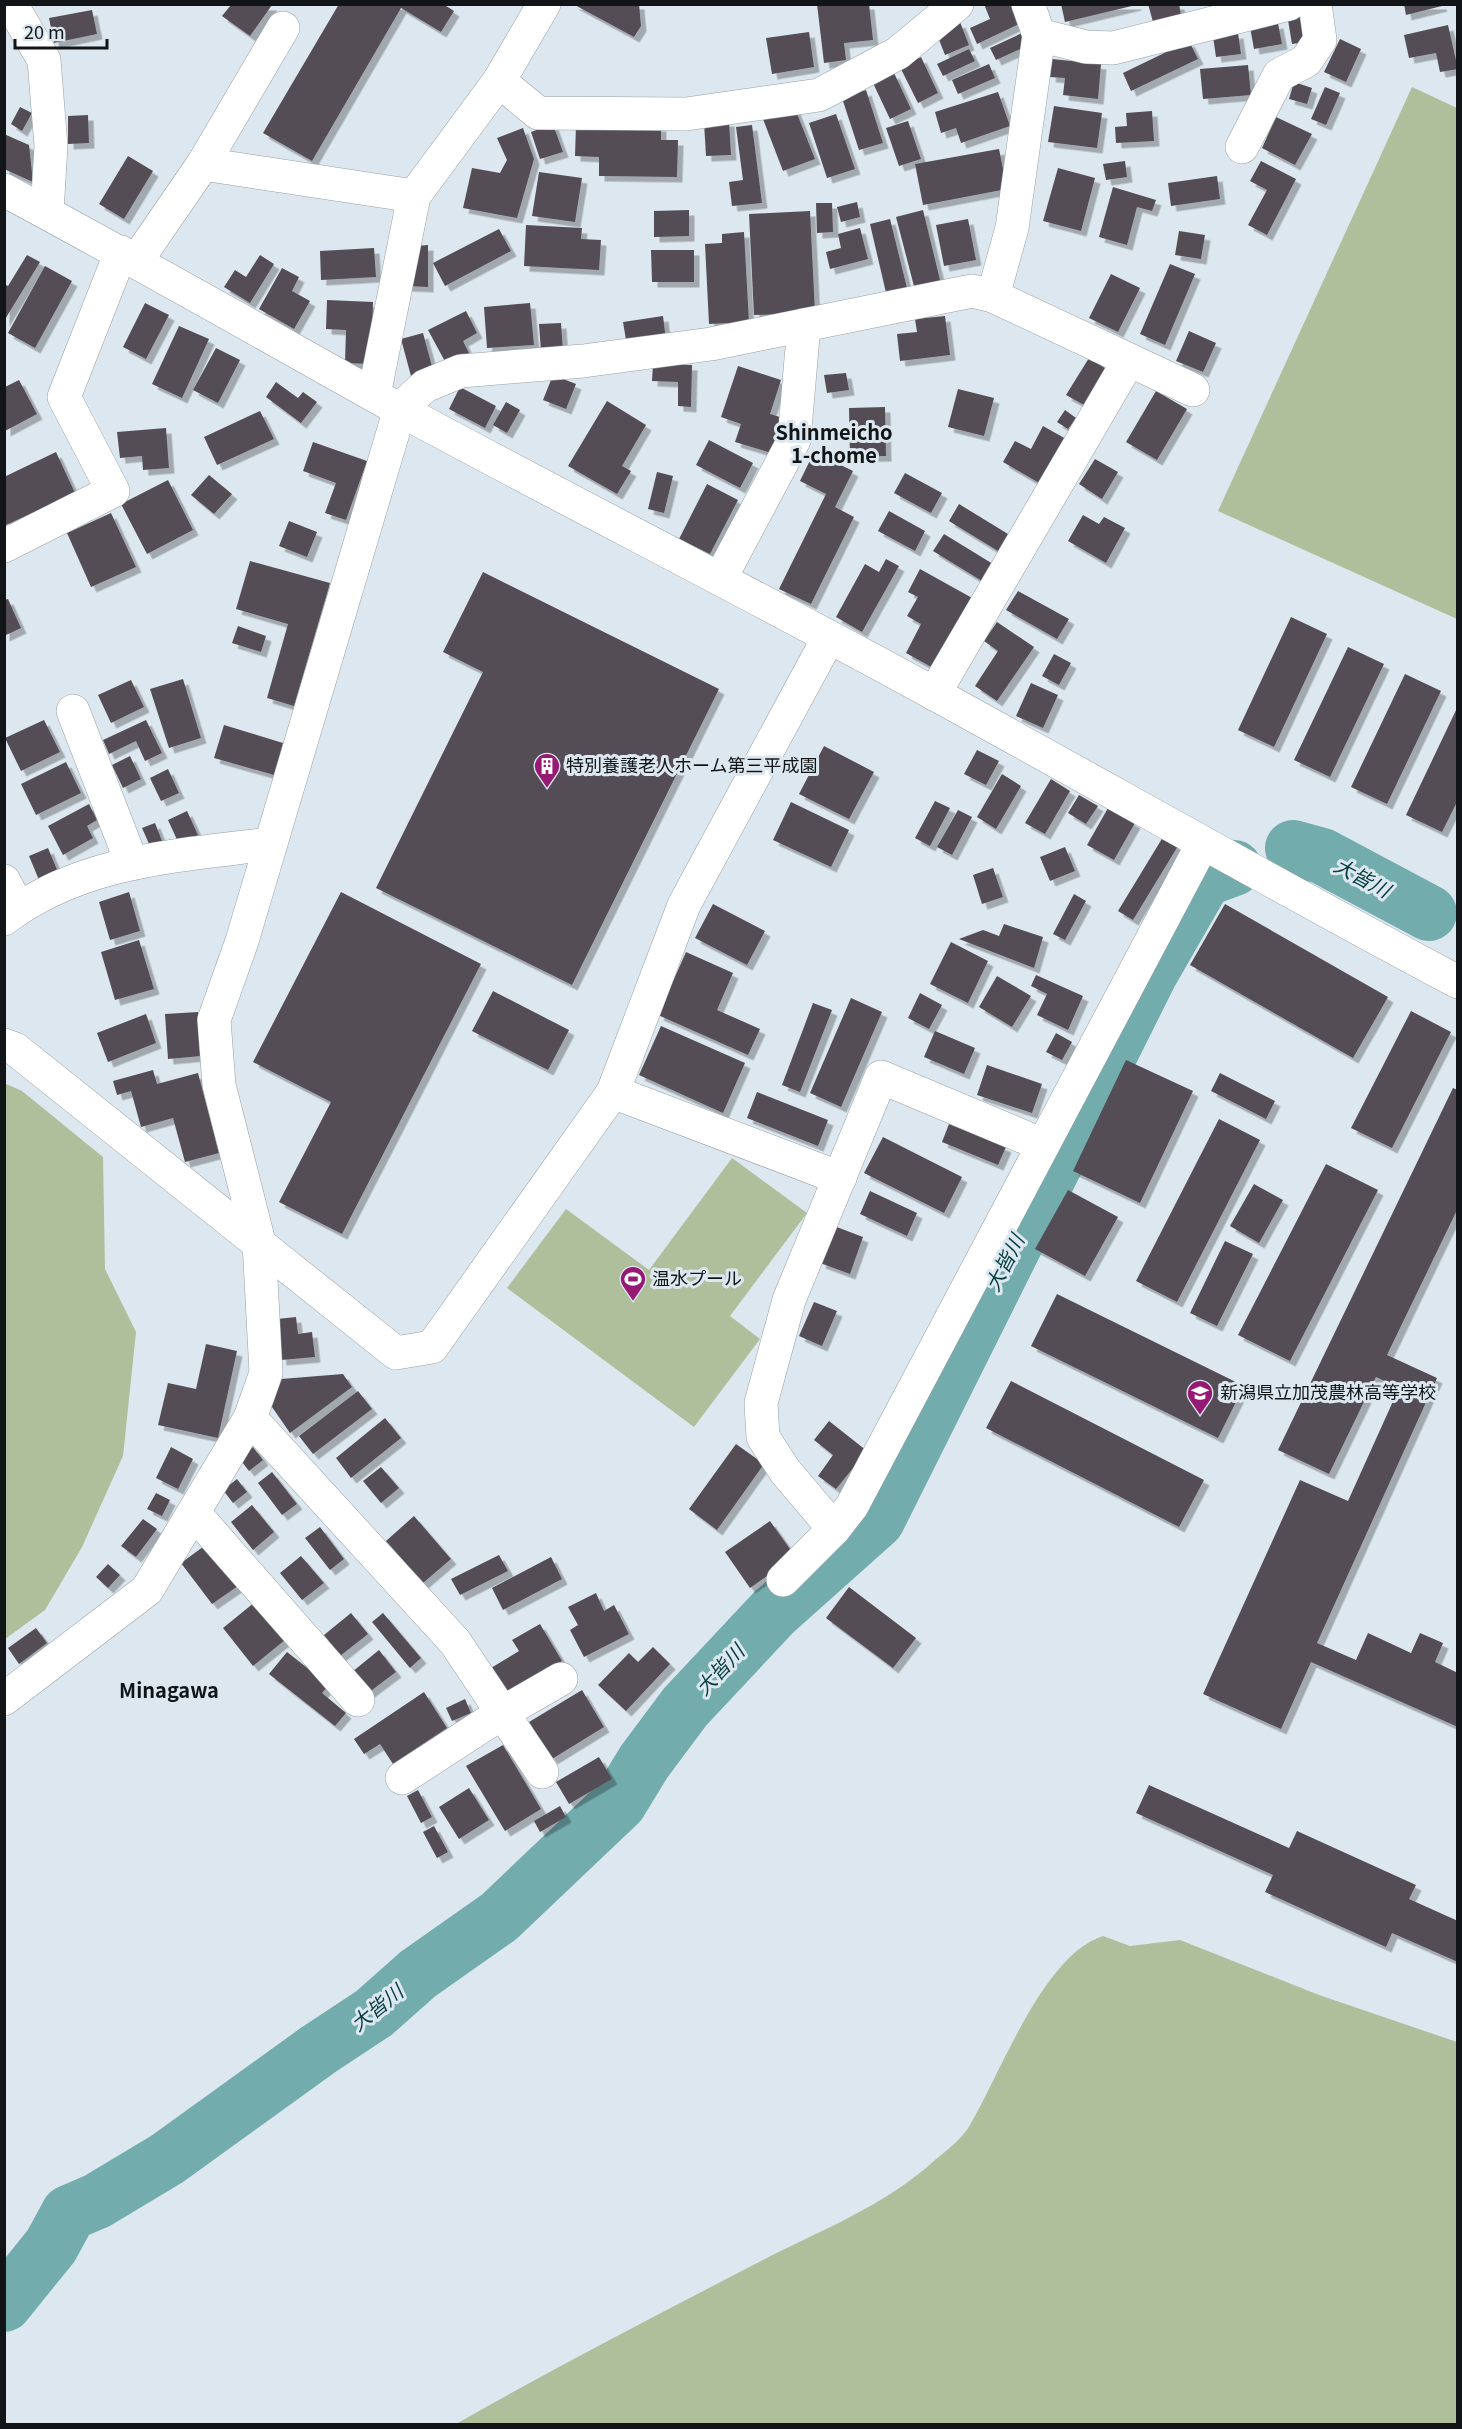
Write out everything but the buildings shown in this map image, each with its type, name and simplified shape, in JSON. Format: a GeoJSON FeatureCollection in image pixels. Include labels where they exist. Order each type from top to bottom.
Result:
{"type":"FeatureCollection","features":[{"type":"Feature","properties":{"kind":"street"},"geometry":{"type":"LineString","coordinates":[[11,4],[44,60],[51,146],[47,212]]}},
{"type":"Feature","properties":{"kind":"street"},"geometry":{"type":"LineString","coordinates":[[4,1699],[147,1590],[250,1418],[266,1373],[259,1242],[219,1085],[214,1020],[242,941],[387,402],[414,196],[499,81],[544,4]]}},
{"type":"Feature","properties":{"kind":"street"},"geometry":{"type":"LineString","coordinates":[[499,81],[538,113],[686,114],[819,95],[898,53],[957,4]]}},
{"type":"Feature","properties":{"kind":"street"},"geometry":{"type":"LineString","coordinates":[[993,296],[1012,228],[1039,35],[1028,4]]}},
{"type":"Feature","properties":{"kind":"street"},"geometry":{"type":"LineString","coordinates":[[1039,35],[1086,47],[1113,48],[1289,4]]}},
{"type":"Feature","properties":{"kind":"street"},"geometry":{"type":"LineString","coordinates":[[1242,147],[1279,75],[1306,61],[1320,40],[1315,4]]}},
{"type":"Feature","properties":{"kind":"street"},"geometry":{"type":"LineString","coordinates":[[4,546],[113,491],[64,397],[129,256],[203,164],[283,28]]}},
{"type":"Feature","properties":{"kind":"street"},"geometry":{"type":"LineString","coordinates":[[203,164],[414,196]]}},
{"type":"Feature","properties":{"kind":"street"},"geometry":{"type":"LineString","coordinates":[[4,190],[129,256],[387,402],[607,522],[829,637],[1458,982]]}},
{"type":"Feature","properties":{"kind":"street"},"geometry":{"type":"LineString","coordinates":[[387,402],[461,371],[583,361],[711,344],[972,291],[993,296],[1193,390]]}},
{"type":"Feature","properties":{"kind":"street"},"geometry":{"type":"LineString","coordinates":[[720,579],[794,440],[804,325]]}},
{"type":"Feature","properties":{"kind":"street"},"geometry":{"type":"LineString","coordinates":[[934,694],[1130,360]]}},
{"type":"Feature","properties":{"kind":"street"},"geometry":{"type":"LineString","coordinates":[[4,1045],[15,1049],[396,1353],[432,1347],[613,1092],[684,905],[829,637]]}},
{"type":"Feature","properties":{"kind":"street"},"geometry":{"type":"LineString","coordinates":[[73,711],[130,861]]}},
{"type":"Feature","properties":{"kind":"street"},"geometry":{"type":"LineString","coordinates":[[783,1580],[834,1529],[852,1506],[1203,843]]}},
{"type":"Feature","properties":{"kind":"street"},"geometry":{"type":"LineString","coordinates":[[9,903],[130,861],[269,844]]}},
{"type":"Feature","properties":{"kind":"street"},"geometry":{"type":"LineString","coordinates":[[834,1529],[785,1471],[763,1437],[761,1402],[789,1300],[881,1077],[1043,1145]]}},
{"type":"Feature","properties":{"kind":"street"},"geometry":{"type":"LineString","coordinates":[[613,1092],[840,1178]]}},
{"type":"Feature","properties":{"kind":"street"},"geometry":{"type":"LineString","coordinates":[[250,1418],[455,1642],[542,1772]]}},
{"type":"Feature","properties":{"kind":"street"},"geometry":{"type":"LineString","coordinates":[[194,1513],[358,1700]]}},
{"type":"Feature","properties":{"kind":"street"},"geometry":{"type":"LineString","coordinates":[[402,1778],[502,1713],[561,1680]]}},
{"type":"Feature","properties":{"kind":"green space"},"geometry":{"type":"Polygon","coordinates":[[[1412,87],[1457,108],[1457,619],[1218,511],[1412,87]]]}},
{"type":"Feature","properties":{"kind":"green space"},"geometry":{"type":"Polygon","coordinates":[[[4,1083],[22,1091],[103,1157],[105,1269],[136,1332],[123,1456],[82,1547],[45,1610],[5,1639],[4,1083]]]}},
{"type":"Feature","properties":{"kind":"green space","name":"温水プール"},"geometry":{"type":"Polygon","coordinates":[[[732,1158],[807,1213],[730,1316],[760,1339],[694,1427],[507,1288],[566,1209],[649,1270],[732,1158]]]}},
{"type":"Feature","properties":{"kind":"green space"},"geometry":{"type":"Polygon","coordinates":[[[1103,1936],[1130,1946],[1180,1940],[1319,1995],[1457,2042],[1457,2424],[456,2424],[759,2262],[851,2217],[916,2176],[967,2130],[1026,2018],[1061,1966],[1081,1947],[1103,1936]]]}},
{"type":"Feature","properties":{"kind":"waterway","name":"大皆川"},"geometry":{"type":"LineString","coordinates":[[1293,848],[1322,856],[1429,913]]}},
{"type":"Feature","properties":{"kind":"waterway","name":"大皆川"},"geometry":{"type":"LineString","coordinates":[[4,2304],[51,2246],[69,2213],[97,2201],[167,2159],[318,2050],[374,2013],[418,1974],[499,1917],[619,1803],[644,1762],[685,1707],[774,1612],[877,1520],[1150,973],[1204,879],[1234,868]]}},
{"type":"Feature","properties":{"kind":"place","name":"特別養護老人ホーム第三平成園"},"geometry":{"type":"Point","coordinates":[547,789]}},
{"type":"Feature","properties":{"kind":"place","name":"温水プール"},"geometry":{"type":"Point","coordinates":[633,1302]}},
{"type":"Feature","properties":{"kind":"place","name":"新潟県立加茂農林高等学校"},"geometry":{"type":"Point","coordinates":[1200,1416]}},
{"type":"Feature","properties":{"kind":"district","name":"Shinmeicho 1-chome"},"geometry":{"type":"Point","coordinates":[834,444]}},
{"type":"Feature","properties":{"kind":"district","name":"Minagawa"},"geometry":{"type":"Point","coordinates":[169,1691]}}]}
